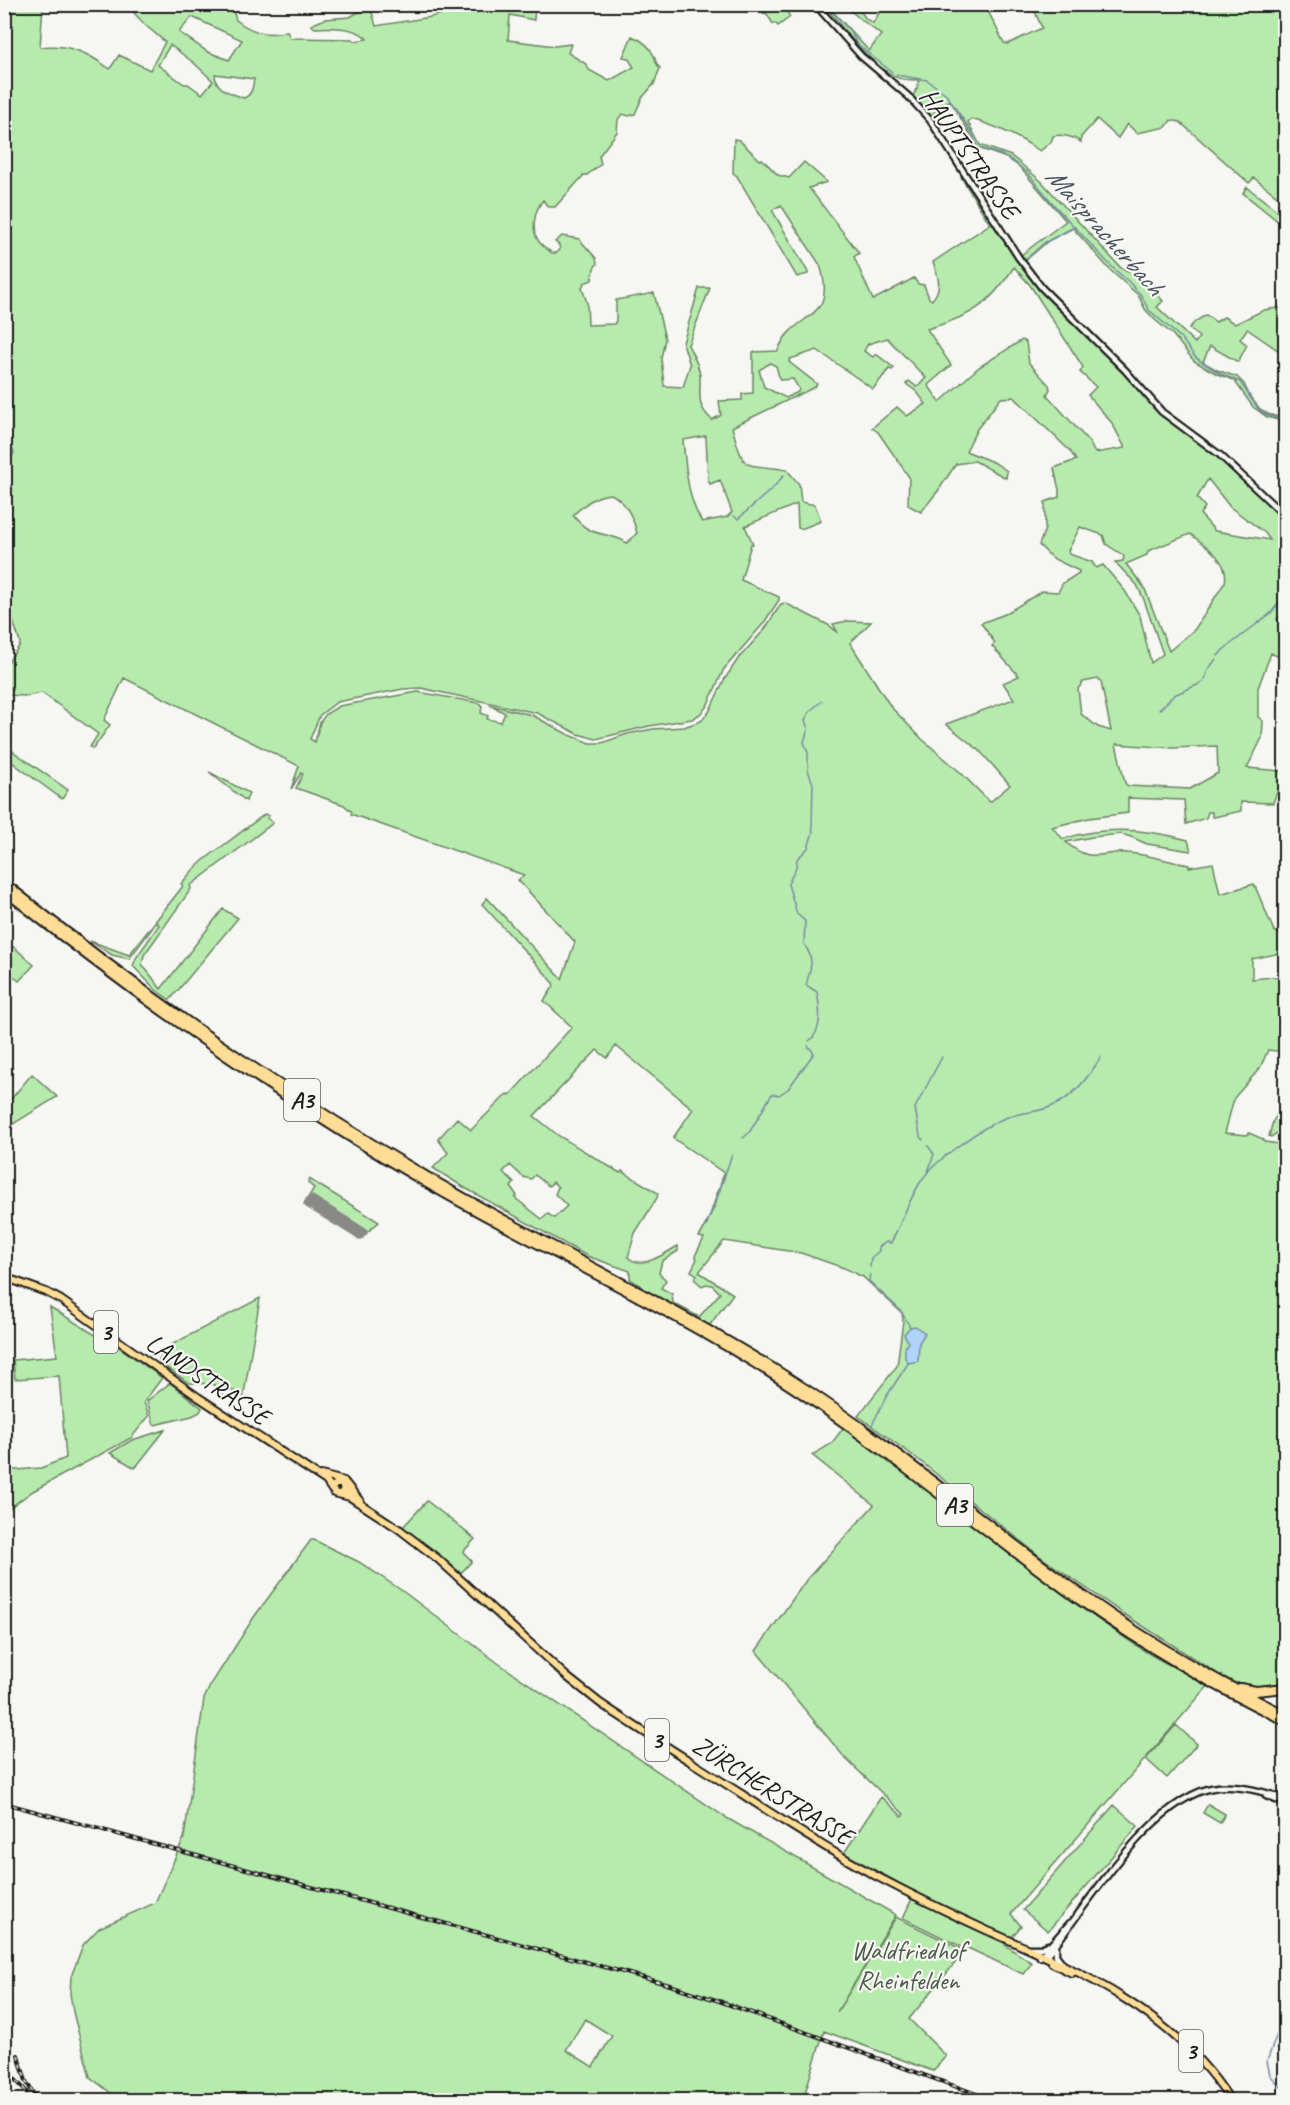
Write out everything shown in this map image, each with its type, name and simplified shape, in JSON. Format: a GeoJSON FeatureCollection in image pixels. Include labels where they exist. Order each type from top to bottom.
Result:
{"type":"FeatureCollection","features":[{"type":"Feature","properties":{"kind":"highway","name":"A3"},"geometry":{"type":"LineString","coordinates":[[4,883],[159,1002],[305,1102],[436,1182],[740,1354],[847,1423],[1047,1576],[1114,1623],[1193,1673],[1286,1721]]}},
{"type":"Feature","properties":{"kind":"highway","name":"A3"},"geometry":{"type":"LineString","coordinates":[[4,890],[162,1011],[312,1113],[460,1202],[718,1335],[819,1398],[890,1448],[1085,1597],[1152,1641],[1221,1682],[1286,1715]]}},
{"type":"Feature","properties":{"kind":"highway"},"geometry":{"type":"LineString","coordinates":[[1221,1682],[1251,1691],[1286,1688]]}},
{"type":"Feature","properties":{"kind":"highway"},"geometry":{"type":"LineString","coordinates":[[1286,1697],[1286,1709]]}},
{"type":"Feature","properties":{"kind":"main road","name":"HAUPTSTRASSE"},"geometry":{"type":"LineString","coordinates":[[815,4],[861,56],[908,96],[930,120],[1018,258],[1046,293],[1119,364],[1162,412],[1220,455],[1286,517]]}},
{"type":"Feature","properties":{"kind":"main road","name":"LANDSTRASSE"},"geometry":{"type":"LineString","coordinates":[[4,1277],[62,1300],[201,1399],[334,1487]]}},
{"type":"Feature","properties":{"kind":"main road"},"geometry":{"type":"LineString","coordinates":[[312,1472],[347,1483],[364,1506]]}},
{"type":"Feature","properties":{"kind":"main road"},"geometry":{"type":"LineString","coordinates":[[342,1485],[342,1492],[335,1494],[334,1487],[342,1485]]}},
{"type":"Feature","properties":{"kind":"main road","name":"ZÜRCHERSTRASSE"},"geometry":{"type":"LineString","coordinates":[[342,1492],[399,1529],[438,1559],[566,1676],[600,1703],[822,1846],[893,1885],[1029,1948],[1043,1957],[1063,1964],[1136,2007],[1180,2041],[1213,2075],[1230,2100]]}},
{"type":"Feature","properties":{"kind":"main road"},"geometry":{"type":"LineString","coordinates":[[1043,1957],[1165,1811],[1186,1798],[1204,1791],[1240,1790],[1286,1801]]}},
{"type":"Feature","properties":{"kind":"main road","name":"ZÜRCHERSTRASSE"},"geometry":{"type":"LineString","coordinates":[[995,1934],[1090,1979]]}},
{"type":"Feature","properties":{"kind":"main road"},"geometry":{"type":"LineString","coordinates":[[1029,1948],[1041,1948],[1053,1944]]}},
{"type":"Feature","properties":{"kind":"main road"},"geometry":{"type":"LineString","coordinates":[[1053,1944],[1056,1955],[1063,1964]]}},
{"type":"Feature","properties":{"kind":"green space"},"geometry":{"type":"Polygon","coordinates":[[[5,5],[43,5],[40,47],[60,46],[77,50],[110,69],[119,55],[150,70],[165,42],[127,5],[163,9],[166,5],[237,5],[234,13],[236,20],[254,30],[273,34],[287,31],[290,38],[352,39],[355,41],[367,39],[350,30],[315,28],[311,25],[325,19],[350,17],[367,7],[342,5],[386,5],[371,9],[376,26],[431,17],[455,10],[452,5],[535,5],[534,20],[510,15],[508,40],[555,46],[571,44],[568,53],[586,64],[589,70],[609,81],[634,67],[628,58],[623,57],[632,36],[639,39],[650,49],[660,68],[654,84],[642,98],[635,114],[629,116],[623,114],[618,119],[617,132],[599,156],[601,164],[584,175],[555,207],[548,207],[543,200],[535,215],[535,233],[540,243],[552,253],[560,250],[559,245],[555,242],[562,236],[579,239],[596,258],[597,264],[592,280],[584,283],[582,288],[587,303],[588,325],[614,324],[616,300],[654,293],[665,339],[661,358],[664,386],[683,387],[690,365],[683,343],[699,288],[710,288],[688,345],[696,360],[700,376],[701,404],[712,420],[721,415],[719,401],[742,400],[742,394],[753,393],[753,352],[778,351],[785,338],[819,307],[823,298],[824,284],[820,265],[781,205],[772,210],[808,274],[797,277],[737,176],[733,173],[734,139],[739,140],[778,175],[789,178],[804,162],[827,182],[809,188],[859,253],[854,257],[873,300],[914,278],[918,284],[924,285],[932,300],[938,291],[938,277],[933,262],[990,224],[961,177],[963,176],[1020,263],[1046,294],[1113,359],[1153,405],[1209,448],[1285,518],[1285,608],[1277,619],[1285,623],[1285,660],[1271,653],[1258,688],[1258,717],[1263,721],[1262,738],[1247,768],[1281,771],[1285,765],[1283,781],[1273,803],[1241,802],[1241,811],[1214,817],[1212,817],[1212,812],[1208,812],[1206,818],[1186,824],[1184,800],[1128,798],[1128,813],[1089,818],[1052,827],[1063,839],[1094,832],[1141,831],[1188,840],[1191,851],[1147,844],[1121,834],[1066,842],[1089,855],[1136,854],[1189,865],[1189,867],[1213,863],[1220,894],[1254,884],[1274,931],[1282,935],[1285,933],[1285,952],[1252,959],[1252,979],[1285,976],[1285,1052],[1268,1050],[1260,1068],[1234,1098],[1225,1133],[1247,1135],[1249,1133],[1265,1142],[1285,1145],[1285,1684],[1254,1688],[1236,1683],[1218,1674],[1041,1557],[915,1457],[858,1416],[897,1366],[903,1321],[902,1313],[863,1277],[801,1253],[724,1241],[699,1272],[733,1294],[709,1326],[641,1288],[630,1279],[630,1271],[587,1256],[433,1168],[448,1153],[438,1139],[457,1118],[471,1130],[507,1094],[510,1095],[572,1027],[544,1001],[554,986],[552,981],[482,904],[487,898],[562,979],[575,942],[518,880],[524,875],[351,814],[352,812],[344,805],[296,788],[303,774],[301,773],[291,789],[299,766],[124,678],[104,720],[110,725],[93,749],[90,747],[98,734],[42,693],[27,696],[5,695],[5,666],[20,642],[5,597],[5,470],[14,453],[13,450],[5,448],[5,5]],[[192,17],[179,32],[208,52],[229,60],[242,40],[192,17]],[[170,45],[158,65],[184,84],[188,84],[202,94],[213,81],[170,45]],[[215,74],[221,87],[244,98],[250,93],[254,79],[215,74]],[[1014,267],[987,301],[967,314],[927,329],[951,365],[928,385],[940,402],[979,367],[1022,340],[1026,342],[1029,363],[1049,385],[1047,395],[1089,442],[1095,453],[1125,448],[1112,423],[1088,395],[1096,387],[1080,372],[1083,367],[1030,285],[1014,267]],[[887,338],[868,344],[864,351],[873,357],[876,354],[894,368],[889,369],[873,389],[817,350],[790,359],[789,362],[817,384],[815,387],[732,427],[744,460],[754,466],[787,470],[799,484],[801,502],[815,505],[821,521],[801,529],[798,528],[797,504],[745,526],[753,544],[751,544],[741,580],[779,597],[779,600],[763,624],[724,669],[707,706],[700,714],[692,719],[649,726],[596,739],[578,734],[537,713],[421,688],[403,689],[337,702],[320,715],[310,739],[315,742],[320,722],[326,714],[339,706],[418,692],[479,703],[482,706],[481,713],[488,716],[487,719],[501,722],[505,713],[490,705],[532,715],[567,734],[590,743],[602,743],[627,734],[653,729],[684,727],[701,721],[709,712],[724,680],[738,659],[765,629],[781,604],[785,603],[830,626],[838,633],[833,624],[847,621],[871,622],[850,643],[891,707],[990,802],[1010,785],[980,751],[946,724],[1014,699],[1003,683],[1019,676],[992,646],[995,643],[981,623],[1005,614],[1042,591],[1058,592],[1063,583],[1079,573],[1052,558],[1039,545],[1045,529],[1045,502],[1059,497],[1054,468],[1076,460],[1070,451],[1014,397],[1001,398],[977,429],[966,451],[995,463],[1007,471],[1006,478],[975,461],[956,464],[921,512],[908,505],[909,477],[878,432],[872,428],[897,407],[907,416],[926,404],[917,392],[906,384],[909,381],[917,387],[926,378],[887,338]],[[770,363],[759,370],[764,387],[786,398],[798,392],[799,389],[793,379],[780,380],[776,366],[770,363]],[[706,436],[683,440],[693,503],[702,522],[727,517],[732,512],[720,480],[710,484],[708,480],[706,436]],[[1208,479],[1197,498],[1205,507],[1200,514],[1215,531],[1270,540],[1265,533],[1230,507],[1208,479]],[[611,494],[595,498],[573,515],[586,528],[627,543],[637,533],[625,505],[611,494]],[[1080,527],[1068,551],[1069,554],[1092,562],[1096,568],[1103,565],[1125,591],[1140,616],[1151,663],[1163,654],[1137,585],[1115,562],[1123,561],[1124,556],[1106,544],[1103,535],[1080,527]],[[1190,534],[1148,551],[1147,555],[1126,564],[1144,587],[1169,651],[1195,629],[1225,582],[1226,574],[1220,560],[1209,548],[1190,534]],[[1098,679],[1083,682],[1078,689],[1081,714],[1098,727],[1111,731],[1101,682],[1098,679]],[[1116,744],[1125,783],[1128,786],[1190,789],[1218,773],[1217,746],[1173,748],[1116,744]],[[616,1046],[607,1058],[597,1050],[534,1116],[559,1136],[658,1193],[635,1233],[628,1257],[634,1261],[647,1262],[678,1246],[678,1251],[662,1261],[659,1273],[666,1280],[661,1288],[672,1294],[673,1303],[699,1317],[720,1293],[712,1285],[702,1286],[694,1279],[697,1275],[691,1271],[704,1238],[699,1237],[707,1224],[724,1173],[673,1138],[693,1109],[616,1046]],[[510,1165],[503,1172],[514,1183],[511,1187],[517,1196],[515,1198],[542,1219],[548,1214],[554,1218],[567,1206],[555,1194],[558,1187],[553,1182],[549,1186],[535,1175],[531,1179],[523,1177],[510,1165]]]}},
{"type":"Feature","properties":{"kind":"green space"},"geometry":{"type":"Polygon","coordinates":[[[766,5],[783,5],[790,17],[778,26],[773,24],[767,14],[763,13],[769,9],[766,5]]]}},
{"type":"Feature","properties":{"kind":"green space"},"geometry":{"type":"Polygon","coordinates":[[[824,5],[827,5],[869,51],[881,35],[846,5],[856,5],[866,19],[873,23],[884,5],[985,5],[1004,43],[1008,44],[1042,28],[1032,5],[1285,5],[1285,202],[1254,178],[1249,183],[1180,122],[1171,120],[1166,127],[1137,133],[1127,124],[1118,138],[1097,119],[1081,137],[1081,142],[1068,136],[1053,136],[1051,142],[1040,151],[998,128],[971,119],[968,122],[980,145],[1011,156],[1021,164],[1041,181],[1121,268],[1137,271],[1163,301],[1157,307],[1195,343],[1199,337],[1189,328],[1206,315],[1216,322],[1224,317],[1235,324],[1264,310],[1285,307],[1285,355],[1247,329],[1240,339],[1247,345],[1238,362],[1210,346],[1203,362],[1237,377],[1260,409],[1285,419],[1285,422],[1267,417],[1253,407],[1234,380],[1217,374],[1194,361],[1173,335],[1145,309],[1138,295],[1110,270],[1073,228],[1048,241],[1026,260],[1021,255],[1066,221],[1017,164],[978,148],[950,100],[930,116],[912,97],[919,80],[898,78],[875,63],[824,5]]]}},
{"type":"Feature","properties":{"kind":"green space"},"geometry":{"type":"Polygon","coordinates":[[[1247,187],[1285,217],[1285,227],[1243,193],[1247,187]]]}},
{"type":"Feature","properties":{"kind":"green space"},"geometry":{"type":"Polygon","coordinates":[[[4,745],[68,790],[62,799],[5,757],[4,745]]]}},
{"type":"Feature","properties":{"kind":"green space"},"geometry":{"type":"Polygon","coordinates":[[[209,772],[249,793],[246,801],[209,772]]]}},
{"type":"Feature","properties":{"kind":"green space"},"geometry":{"type":"Polygon","coordinates":[[[265,814],[273,823],[190,886],[191,889],[144,955],[142,964],[161,989],[223,909],[238,918],[170,1000],[156,990],[133,966],[159,925],[157,922],[129,959],[112,955],[90,941],[129,955],[193,870],[265,814]]]}},
{"type":"Feature","properties":{"kind":"green space"},"geometry":{"type":"Polygon","coordinates":[[[14,947],[34,965],[19,981],[5,969],[5,950],[14,947]]]}},
{"type":"Feature","properties":{"kind":"green space"},"geometry":{"type":"Polygon","coordinates":[[[32,1074],[57,1097],[5,1129],[5,1106],[32,1074]]]}},
{"type":"Feature","properties":{"kind":"green space"},"geometry":{"type":"Polygon","coordinates":[[[1285,1104],[1285,1128],[1271,1137],[1269,1136],[1273,1121],[1285,1104]]]}},
{"type":"Feature","properties":{"kind":"green space"},"geometry":{"type":"Polygon","coordinates":[[[309,1179],[379,1222],[360,1238],[304,1204],[314,1188],[308,1183],[309,1179]]]}},
{"type":"Feature","properties":{"kind":"green space"},"geometry":{"type":"Polygon","coordinates":[[[260,1298],[243,1400],[236,1398],[237,1392],[225,1389],[223,1394],[213,1384],[189,1383],[160,1363],[159,1359],[169,1346],[260,1298]]]}},
{"type":"Feature","properties":{"kind":"green space"},"geometry":{"type":"Polygon","coordinates":[[[50,1307],[105,1341],[109,1340],[162,1378],[144,1402],[149,1416],[131,1438],[33,1491],[5,1511],[5,1471],[41,1468],[66,1458],[59,1376],[15,1379],[13,1360],[57,1356],[50,1307]]]}},
{"type":"Feature","properties":{"kind":"green space"},"geometry":{"type":"Polygon","coordinates":[[[170,1383],[202,1408],[200,1412],[192,1416],[154,1425],[147,1401],[170,1383]]]}},
{"type":"Feature","properties":{"kind":"green space"},"geometry":{"type":"Polygon","coordinates":[[[844,1427],[1109,1627],[1155,1657],[1209,1685],[1011,1914],[1021,1926],[1005,1945],[1032,1963],[1023,1974],[903,1918],[915,1892],[844,1853],[881,1797],[902,1816],[904,1814],[845,1758],[756,1651],[807,1579],[874,1505],[812,1455],[831,1444],[844,1427]]]}},
{"type":"Feature","properties":{"kind":"green space"},"geometry":{"type":"Polygon","coordinates":[[[165,1430],[135,1468],[110,1453],[132,1440],[165,1430]]]}},
{"type":"Feature","properties":{"kind":"green space"},"geometry":{"type":"Polygon","coordinates":[[[427,1501],[475,1539],[463,1552],[472,1561],[461,1573],[403,1527],[427,1501]]]}},
{"type":"Feature","properties":{"kind":"green space","name":"Waldfriedhof Rheinfelden"},"geometry":{"type":"Polygon","coordinates":[[[311,1540],[359,1562],[401,1590],[498,1663],[725,1817],[896,1915],[837,2012],[896,1917],[965,1951],[909,2019],[946,2056],[933,2071],[824,2031],[805,2093],[827,2100],[120,2100],[90,2077],[73,2012],[70,1993],[71,1977],[83,1945],[99,1928],[155,1903],[184,1838],[204,1699],[254,1617],[311,1540]],[[585,2019],[566,2050],[593,2067],[612,2036],[585,2019]]]}},
{"type":"Feature","properties":{"kind":"green space"},"geometry":{"type":"Polygon","coordinates":[[[1176,1725],[1197,1744],[1167,1778],[1146,1759],[1176,1725]]]}},
{"type":"Feature","properties":{"kind":"green space"},"geometry":{"type":"Polygon","coordinates":[[[1208,1804],[1225,1814],[1220,1823],[1203,1813],[1208,1804]]]}},
{"type":"Feature","properties":{"kind":"green space"},"geometry":{"type":"Polygon","coordinates":[[[1114,1805],[1138,1826],[1048,1931],[1023,1910],[1114,1805]]]}},
{"type":"Feature","properties":{"kind":"water"},"geometry":{"type":"Polygon","coordinates":[[[915,1326],[925,1333],[919,1343],[918,1361],[909,1363],[905,1358],[905,1347],[908,1342],[904,1334],[910,1327],[915,1326]]]}},
{"type":"Feature","properties":{"kind":"waterway","name":"Maispracherbach"},"geometry":{"type":"LineString","coordinates":[[825,4],[850,31],[859,46],[892,72]]}},
{"type":"Feature","properties":{"kind":"waterway","name":"Maispracherbach"},"geometry":{"type":"LineString","coordinates":[[896,75],[927,80],[945,93],[971,131],[978,147],[1002,155],[1027,172],[1055,206],[1141,295],[1149,310],[1180,337],[1196,358],[1221,374],[1240,382],[1259,410],[1286,421]]}},
{"type":"Feature","properties":{"kind":"waterway"},"geometry":{"type":"LineString","coordinates":[[1026,259],[1044,243],[1074,227]]}},
{"type":"Feature","properties":{"kind":"waterway"},"geometry":{"type":"LineString","coordinates":[[734,516],[738,519],[784,475]]}},
{"type":"Feature","properties":{"kind":"waterway"},"geometry":{"type":"LineString","coordinates":[[1218,656],[1271,613],[1286,593]]}},
{"type":"Feature","properties":{"kind":"waterway"},"geometry":{"type":"LineString","coordinates":[[1205,679],[1216,659]]}},
{"type":"Feature","properties":{"kind":"waterway"},"geometry":{"type":"LineString","coordinates":[[1159,710],[1174,695],[1204,682]]}},
{"type":"Feature","properties":{"kind":"waterway"},"geometry":{"type":"LineString","coordinates":[[809,1041],[817,1031],[818,998],[817,992],[806,985],[811,964],[810,955],[804,944],[805,921],[797,914],[788,884],[797,859],[808,848],[813,832],[813,784],[808,770],[808,753],[804,742],[808,729],[805,720],[811,710],[822,701]]}},
{"type":"Feature","properties":{"kind":"waterway"},"geometry":{"type":"LineString","coordinates":[[743,1138],[749,1133],[772,1094],[779,1095],[788,1089],[814,1053],[808,1046]]}},
{"type":"Feature","properties":{"kind":"waterway"},"geometry":{"type":"LineString","coordinates":[[923,1140],[920,1136],[915,1108],[942,1057]]}},
{"type":"Feature","properties":{"kind":"waterway"},"geometry":{"type":"LineString","coordinates":[[870,1267],[871,1258],[879,1251],[879,1247],[886,1242],[891,1243],[921,1181],[937,1164],[960,1145],[995,1122],[1010,1116],[1045,1109],[1066,1098],[1086,1079],[1101,1057]]}},
{"type":"Feature","properties":{"kind":"waterway"},"geometry":{"type":"LineString","coordinates":[[928,1146],[934,1154],[928,1172]]}},
{"type":"Feature","properties":{"kind":"waterway"},"geometry":{"type":"LineString","coordinates":[[703,1229],[714,1208],[732,1154]]}},
{"type":"Feature","properties":{"kind":"waterway"},"geometry":{"type":"LineString","coordinates":[[870,1274],[869,1281],[901,1311],[910,1327]]}},
{"type":"Feature","properties":{"kind":"waterway"},"geometry":{"type":"LineString","coordinates":[[888,1394],[909,1362]]}},
{"type":"Feature","properties":{"kind":"waterway"},"geometry":{"type":"LineString","coordinates":[[872,1425],[887,1395]]}},
{"type":"Feature","properties":{"kind":"waterway"},"geometry":{"type":"LineString","coordinates":[[1286,2001],[1282,2021],[1267,2061],[1270,2075],[1286,2092]]}},
{"type":"Feature","properties":{"kind":"taxiway"},"geometry":{"type":"LineString","coordinates":[[311,1199],[364,1232],[360,1236],[308,1204],[311,1199]]}},
{"type":"Feature","properties":{"kind":"railway"},"geometry":{"type":"LineString","coordinates":[[4,1803],[670,1985],[993,2100]]}},
{"type":"Feature","properties":{"kind":"railway"},"geometry":{"type":"LineString","coordinates":[[18,2055],[26,2081],[37,2100]]}},
{"type":"Feature","properties":{"kind":"railway"},"geometry":{"type":"LineString","coordinates":[[4,2068],[27,2092]]}}]}
